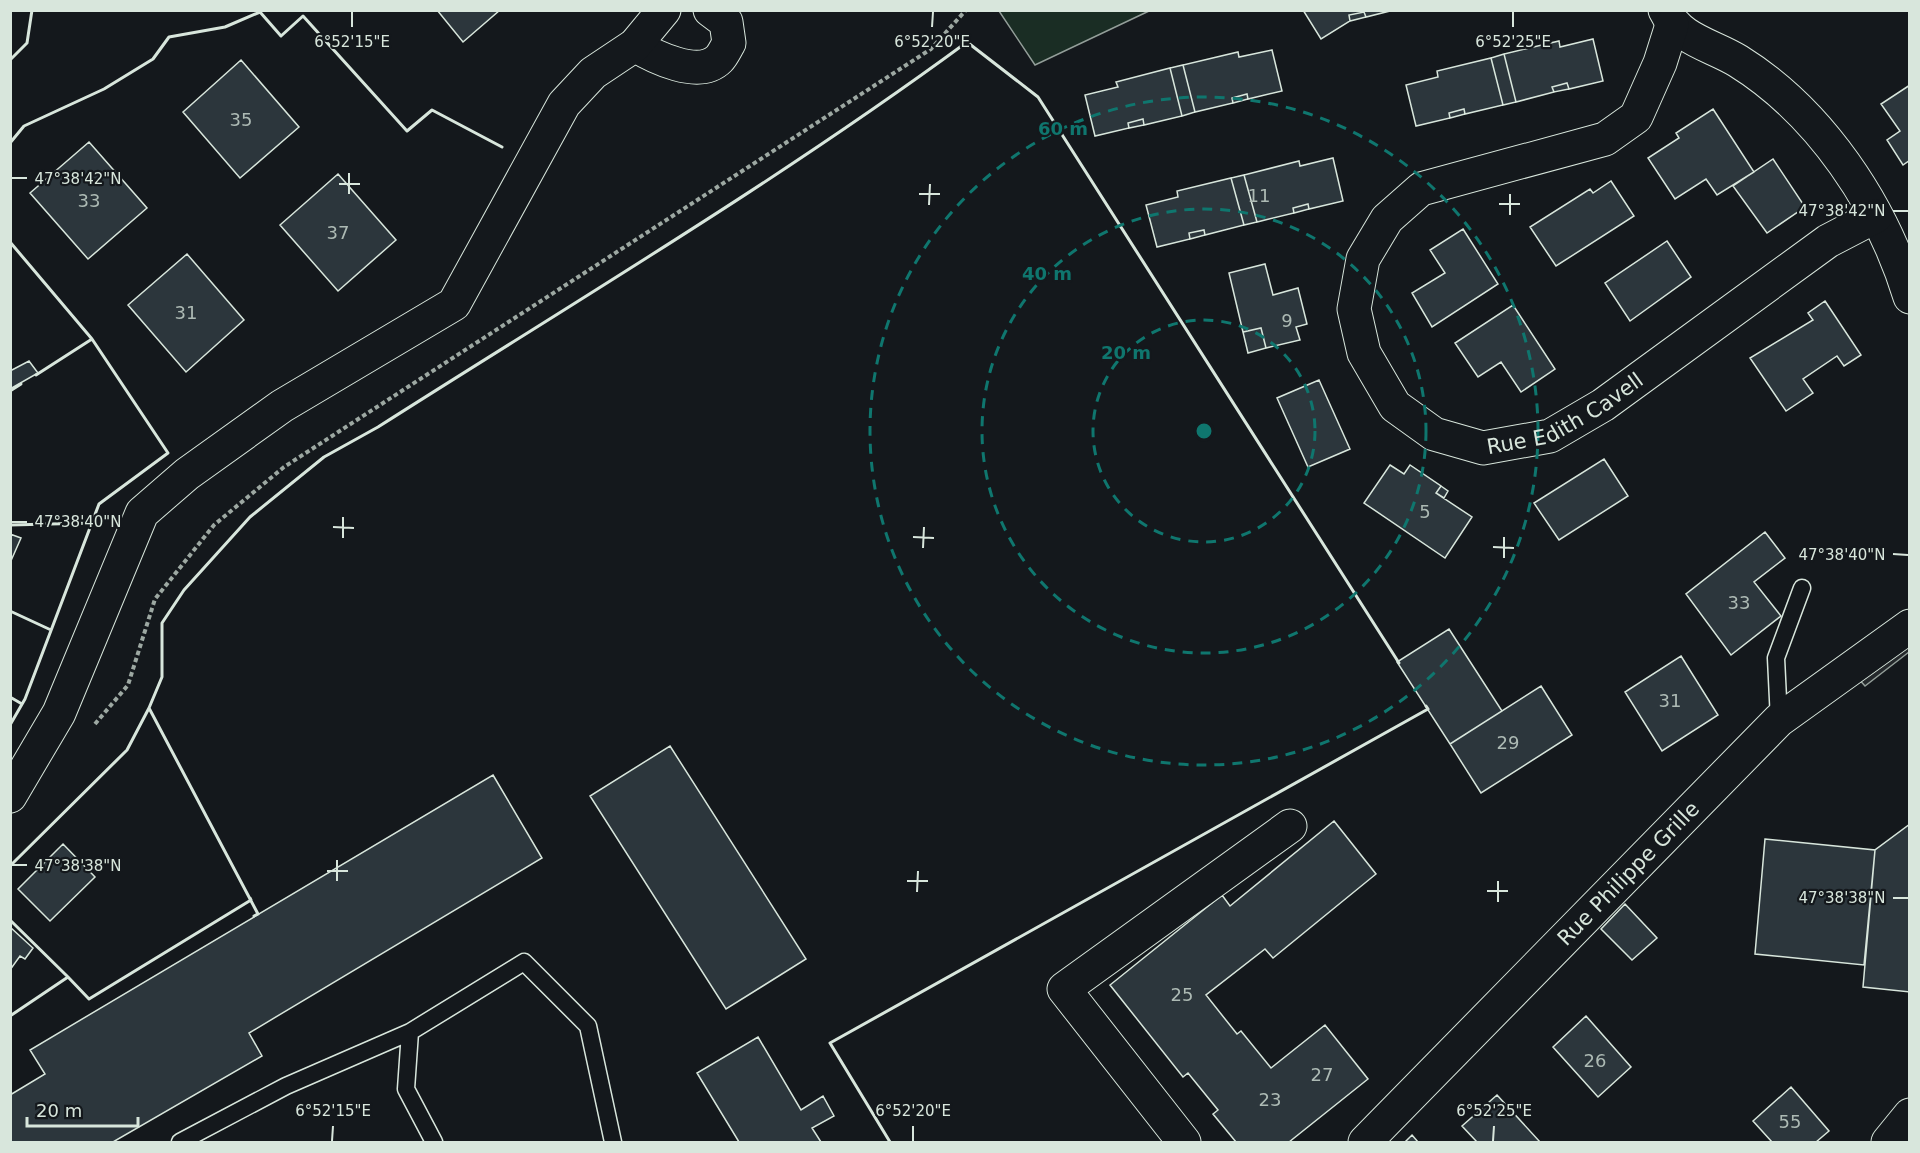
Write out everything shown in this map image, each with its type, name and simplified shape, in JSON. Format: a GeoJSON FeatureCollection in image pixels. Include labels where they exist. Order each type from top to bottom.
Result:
{"type":"FeatureCollection","features":[{"type":"Feature","properties":{"kind":"street"},"geometry":{"type":"LineString","coordinates":[[10,796],[59,713],[142,513],[187,474],[282,406],[454,304],[564,104],[593,73],[635,45],[664,10]]}},
{"type":"Feature","properties":{"kind":"street"},"geometry":{"type":"LineString","coordinates":[[635,45],[661,61],[702,67],[718,60],[729,43],[726,22],[710,10]]}},
{"type":"Feature","properties":{"kind":"street"},"geometry":{"type":"LineString","coordinates":[[1668,18],[1707,47],[1737,60],[1773,87],[1838,152],[1876,216],[1910,297]]}},
{"type":"Feature","properties":{"kind":"street","name":"Rue Edith Cavell"},"geometry":{"type":"LineString","coordinates":[[1668,18],[1660,63],[1636,117],[1605,139],[1421,189],[1388,219],[1363,259],[1354,309],[1364,353],[1395,406],[1434,434],[1483,448],[1550,436],[1603,405],[1828,241],[1876,216]]}},
{"type":"Feature","properties":{"kind":"street","name":"Rue Philippe Grille"},"geometry":{"type":"LineString","coordinates":[[1365,1143],[1779,720],[1910,626]]}},
{"type":"Feature","properties":{"kind":"street"},"geometry":{"type":"LineString","coordinates":[[1184,1143],[1064,989],[1290,826]]}},
{"type":"Feature","properties":{"kind":"street"},"geometry":{"type":"LineString","coordinates":[[1888,1143],[1910,1115]]}},
{"type":"Feature","properties":{"kind":"lane"},"geometry":{"type":"LineString","coordinates":[[1779,720],[1776,658],[1802,588]]}},
{"type":"Feature","properties":{"kind":"lane"},"geometry":{"type":"LineString","coordinates":[[180,1143],[286,1086],[410,1032],[524,962],[588,1026],[613,1143]]}},
{"type":"Feature","properties":{"kind":"lane"},"geometry":{"type":"LineString","coordinates":[[410,1032],[406,1089],[434,1143]]}},
{"type":"Feature","properties":{"kind":"path"},"geometry":{"type":"LineString","coordinates":[[91,729],[128,685],[154,599],[214,525],[284,467],[931,49],[966,10]]}},
{"type":"Feature","properties":{"kind":"green space"},"geometry":{"type":"Polygon","coordinates":[[[999,11],[1149,11],[1035,65],[999,11]]]}},
{"type":"Feature","properties":{"kind":"shaded area"},"geometry":{"type":"Polygon","coordinates":[[[1909,639],[1909,652],[1865,686],[1858,678],[1909,639]]]}},
{"type":"Feature","properties":{"kind":"building"},"geometry":{"type":"Polygon","coordinates":[[[437,10],[500,10],[463,42],[437,10]]]}},
{"type":"Feature","properties":{"kind":"building"},"geometry":{"type":"Polygon","coordinates":[[[1303,10],[1394,10],[1366,17],[1364,12],[1349,15],[1350,21],[1321,39],[1303,10]]]}},
{"type":"Feature","properties":{"kind":"building"},"geometry":{"type":"Polygon","coordinates":[[[1364,12],[1366,17],[1350,21],[1349,15],[1364,12]]]}},
{"type":"Feature","properties":{"kind":"building"},"geometry":{"type":"Polygon","coordinates":[[[1593,39],[1603,81],[1569,89],[1567,83],[1552,87],[1554,92],[1516,102],[1504,54],[1559,41],[1560,47],[1593,39]]]}},
{"type":"Feature","properties":{"kind":"building"},"geometry":{"type":"Polygon","coordinates":[[[1272,50],[1282,91],[1248,99],[1247,94],[1232,98],[1233,103],[1195,112],[1183,65],[1238,52],[1239,57],[1272,50]]]}},
{"type":"Feature","properties":{"kind":"building"},"geometry":{"type":"Polygon","coordinates":[[[1504,54],[1516,102],[1503,105],[1491,58],[1504,54]]]}},
{"type":"Feature","properties":{"kind":"building"},"geometry":{"type":"Polygon","coordinates":[[[1491,58],[1503,105],[1465,114],[1464,109],[1449,113],[1450,118],[1416,126],[1406,85],[1438,77],[1437,71],[1491,58]]]}},
{"type":"Feature","properties":{"kind":"building"},"geometry":{"type":"Polygon","coordinates":[[[241,60],[299,127],[240,178],[183,112],[241,60]]]}},
{"type":"Feature","properties":{"kind":"building"},"geometry":{"type":"Polygon","coordinates":[[[1183,65],[1195,112],[1182,116],[1170,68],[1183,65]]]}},
{"type":"Feature","properties":{"kind":"building"},"geometry":{"type":"Polygon","coordinates":[[[1170,68],[1182,116],[1144,125],[1143,119],[1128,123],[1129,128],[1095,136],[1085,95],[1118,87],[1116,82],[1170,68]]]}},
{"type":"Feature","properties":{"kind":"building"},"geometry":{"type":"Polygon","coordinates":[[[1567,83],[1569,89],[1554,92],[1552,87],[1567,83]]]}},
{"type":"Feature","properties":{"kind":"building"},"geometry":{"type":"Polygon","coordinates":[[[1910,85],[1910,160],[1903,165],[1887,140],[1900,131],[1881,104],[1910,85]]]}},
{"type":"Feature","properties":{"kind":"building"},"geometry":{"type":"Polygon","coordinates":[[[1247,94],[1248,99],[1233,103],[1232,98],[1247,94]]]}},
{"type":"Feature","properties":{"kind":"building"},"geometry":{"type":"Polygon","coordinates":[[[1464,109],[1465,114],[1450,118],[1449,113],[1464,109]]]}},
{"type":"Feature","properties":{"kind":"building"},"geometry":{"type":"Polygon","coordinates":[[[1713,109],[1754,172],[1717,195],[1706,179],[1675,199],[1648,158],[1679,138],[1676,133],[1713,109]]]}},
{"type":"Feature","properties":{"kind":"building"},"geometry":{"type":"Polygon","coordinates":[[[1143,119],[1144,125],[1129,128],[1128,123],[1143,119]]]}},
{"type":"Feature","properties":{"kind":"building"},"geometry":{"type":"Polygon","coordinates":[[[89,142],[147,208],[88,259],[30,193],[89,142]]]}},
{"type":"Feature","properties":{"kind":"building"},"geometry":{"type":"Polygon","coordinates":[[[1333,158],[1343,201],[1309,209],[1308,204],[1293,208],[1294,213],[1257,222],[1244,175],[1299,161],[1300,166],[1333,158]]]}},
{"type":"Feature","properties":{"kind":"building"},"geometry":{"type":"Polygon","coordinates":[[[1773,159],[1805,207],[1767,233],[1733,186],[1773,159]]]}},
{"type":"Feature","properties":{"kind":"building"},"geometry":{"type":"Polygon","coordinates":[[[338,174],[396,240],[338,291],[280,225],[338,174]]]}},
{"type":"Feature","properties":{"kind":"building"},"geometry":{"type":"Polygon","coordinates":[[[1244,175],[1257,222],[1244,225],[1231,178],[1244,175]]]}},
{"type":"Feature","properties":{"kind":"building"},"geometry":{"type":"Polygon","coordinates":[[[1231,178],[1244,225],[1205,235],[1204,230],[1189,233],[1190,239],[1157,247],[1146,205],[1178,197],[1177,191],[1231,178]]]}},
{"type":"Feature","properties":{"kind":"building"},"geometry":{"type":"Polygon","coordinates":[[[1611,181],[1634,216],[1556,266],[1530,227],[1590,189],[1593,193],[1611,181]]]}},
{"type":"Feature","properties":{"kind":"building"},"geometry":{"type":"Polygon","coordinates":[[[1308,204],[1309,209],[1294,213],[1293,208],[1308,204]]]}},
{"type":"Feature","properties":{"kind":"building"},"geometry":{"type":"Polygon","coordinates":[[[1463,229],[1498,284],[1432,327],[1412,293],[1445,273],[1430,250],[1463,229]]]}},
{"type":"Feature","properties":{"kind":"building"},"geometry":{"type":"Polygon","coordinates":[[[1204,230],[1205,235],[1190,239],[1189,233],[1204,230]]]}},
{"type":"Feature","properties":{"kind":"building"},"geometry":{"type":"Polygon","coordinates":[[[1667,241],[1691,277],[1630,321],[1605,283],[1667,241]]]}},
{"type":"Feature","properties":{"kind":"building"},"geometry":{"type":"Polygon","coordinates":[[[187,254],[244,320],[186,372],[128,305],[187,254]]]}},
{"type":"Feature","properties":{"kind":"building"},"geometry":{"type":"Polygon","coordinates":[[[1265,264],[1273,295],[1298,288],[1307,324],[1296,327],[1300,340],[1266,348],[1261,328],[1243,332],[1229,273],[1265,264]]]}},
{"type":"Feature","properties":{"kind":"building"},"geometry":{"type":"Polygon","coordinates":[[[1825,301],[1861,355],[1844,366],[1837,356],[1803,379],[1813,393],[1786,411],[1750,358],[1813,320],[1808,313],[1825,301]]]}},
{"type":"Feature","properties":{"kind":"building"},"geometry":{"type":"Polygon","coordinates":[[[1513,305],[1555,369],[1521,392],[1501,362],[1478,377],[1455,343],[1513,305]]]}},
{"type":"Feature","properties":{"kind":"building"},"geometry":{"type":"Polygon","coordinates":[[[1261,328],[1266,348],[1248,353],[1243,332],[1261,328]]]}},
{"type":"Feature","properties":{"kind":"building"},"geometry":{"type":"Polygon","coordinates":[[[29,361],[38,373],[10,389],[10,371],[29,361]]]}},
{"type":"Feature","properties":{"kind":"building"},"geometry":{"type":"Polygon","coordinates":[[[1319,380],[1350,449],[1308,467],[1277,398],[1319,380]]]}},
{"type":"Feature","properties":{"kind":"building"},"geometry":{"type":"Polygon","coordinates":[[[1604,459],[1628,496],[1559,540],[1534,503],[1604,459]]]}},
{"type":"Feature","properties":{"kind":"building"},"geometry":{"type":"Polygon","coordinates":[[[1390,465],[1404,474],[1410,465],[1441,486],[1436,493],[1472,517],[1445,558],[1364,503],[1390,465]]]}},
{"type":"Feature","properties":{"kind":"building"},"geometry":{"type":"Polygon","coordinates":[[[1441,486],[1448,491],[1444,498],[1436,493],[1441,486]]]}},
{"type":"Feature","properties":{"kind":"building"},"geometry":{"type":"Polygon","coordinates":[[[1765,532],[1785,558],[1754,582],[1781,616],[1731,655],[1686,594],[1765,532]]]}},
{"type":"Feature","properties":{"kind":"building"},"geometry":{"type":"Polygon","coordinates":[[[10,534],[21,538],[10,563],[10,534]]]}},
{"type":"Feature","properties":{"kind":"building"},"geometry":{"type":"Polygon","coordinates":[[[1449,629],[1502,711],[1450,744],[1397,662],[1449,629]]]}},
{"type":"Feature","properties":{"kind":"building"},"geometry":{"type":"Polygon","coordinates":[[[1681,656],[1718,715],[1662,751],[1625,692],[1681,656]]]}},
{"type":"Feature","properties":{"kind":"building"},"geometry":{"type":"Polygon","coordinates":[[[1541,686],[1572,735],[1481,793],[1450,744],[1541,686]]]}},
{"type":"Feature","properties":{"kind":"building"},"geometry":{"type":"Polygon","coordinates":[[[670,746],[806,959],[726,1009],[590,796],[670,746]]]}},
{"type":"Feature","properties":{"kind":"building"},"geometry":{"type":"Polygon","coordinates":[[[493,775],[542,858],[249,1033],[262,1056],[113,1142],[10,1142],[10,1095],[45,1074],[30,1050],[493,775]]]}},
{"type":"Feature","properties":{"kind":"building"},"geometry":{"type":"Polygon","coordinates":[[[1334,821],[1376,874],[1273,958],[1265,949],[1206,995],[1237,1034],[1241,1031],[1271,1068],[1325,1025],[1368,1079],[1289,1142],[1236,1142],[1213,1114],[1218,1110],[1188,1073],[1183,1077],[1110,985],[1222,895],[1230,906],[1334,821]]]}},
{"type":"Feature","properties":{"kind":"building"},"geometry":{"type":"Polygon","coordinates":[[[1910,824],[1910,992],[1863,987],[1875,850],[1910,824]]]}},
{"type":"Feature","properties":{"kind":"building"},"geometry":{"type":"Polygon","coordinates":[[[1765,839],[1875,850],[1864,965],[1755,954],[1765,839]]]}},
{"type":"Feature","properties":{"kind":"building"},"geometry":{"type":"Polygon","coordinates":[[[63,844],[95,877],[50,921],[18,889],[63,844]]]}},
{"type":"Feature","properties":{"kind":"building"},"geometry":{"type":"Polygon","coordinates":[[[1625,904],[1657,938],[1632,960],[1601,929],[1625,904]]]}},
{"type":"Feature","properties":{"kind":"building"},"geometry":{"type":"Polygon","coordinates":[[[10,927],[33,948],[25,959],[20,956],[10,970],[10,927]]]}},
{"type":"Feature","properties":{"kind":"building"},"geometry":{"type":"Polygon","coordinates":[[[1586,1016],[1631,1067],[1598,1097],[1553,1047],[1586,1016]]]}},
{"type":"Feature","properties":{"kind":"building"},"geometry":{"type":"Polygon","coordinates":[[[758,1037],[801,1110],[823,1096],[834,1116],[812,1128],[821,1142],[739,1142],[697,1073],[758,1037]]]}},
{"type":"Feature","properties":{"kind":"building"},"geometry":{"type":"Polygon","coordinates":[[[1791,1087],[1829,1131],[1816,1142],[1772,1142],[1753,1121],[1791,1087]]]}},
{"type":"Feature","properties":{"kind":"building"},"geometry":{"type":"Polygon","coordinates":[[[1497,1095],[1540,1142],[1477,1142],[1462,1126],[1497,1095]]]}},
{"type":"Feature","properties":{"kind":"building"},"geometry":{"type":"Polygon","coordinates":[[[1412,1135],[1418,1142],[1405,1142],[1412,1135]]]}},
{"type":"Feature","properties":{"kind":"wall"},"geometry":{"type":"LineString","coordinates":[[10,60],[27,43],[32,10]]}},
{"type":"Feature","properties":{"kind":"wall"},"geometry":{"type":"LineString","coordinates":[[10,143],[24,126],[104,89],[153,59],[169,37],[225,27],[260,12],[281,36],[303,16],[407,131],[432,110],[502,147]]}},
{"type":"Feature","properties":{"kind":"wall"},"geometry":{"type":"LineString","coordinates":[[254,916],[258,914],[149,708],[162,677],[162,623],[184,590],[250,517],[324,457],[378,427],[750,192],[967,42],[1038,97],[1399,663]]}},
{"type":"Feature","properties":{"kind":"wall"},"geometry":{"type":"LineString","coordinates":[[10,242],[92,339],[168,453],[99,504],[25,699],[10,725]]}},
{"type":"Feature","properties":{"kind":"wall"},"geometry":{"type":"LineString","coordinates":[[36,375],[92,339]]}},
{"type":"Feature","properties":{"kind":"wall"},"geometry":{"type":"LineString","coordinates":[[10,391],[21,384]]}},
{"type":"Feature","properties":{"kind":"wall"},"geometry":{"type":"LineString","coordinates":[[10,525],[91,523]]}},
{"type":"Feature","properties":{"kind":"wall"},"geometry":{"type":"LineString","coordinates":[[10,611],[51,630]]}},
{"type":"Feature","properties":{"kind":"wall"},"geometry":{"type":"LineString","coordinates":[[10,697],[22,704]]}},
{"type":"Feature","properties":{"kind":"wall"},"geometry":{"type":"LineString","coordinates":[[890,1142],[830,1043],[1428,709],[1426,706]]}},
{"type":"Feature","properties":{"kind":"wall"},"geometry":{"type":"LineString","coordinates":[[10,866],[127,750],[149,708],[150,710]]}},
{"type":"Feature","properties":{"kind":"wall"},"geometry":{"type":"LineString","coordinates":[[68,977],[89,999],[251,900],[250,898]]}},
{"type":"Feature","properties":{"kind":"wall"},"geometry":{"type":"LineString","coordinates":[[10,920],[68,977],[10,1016]]}}]}
